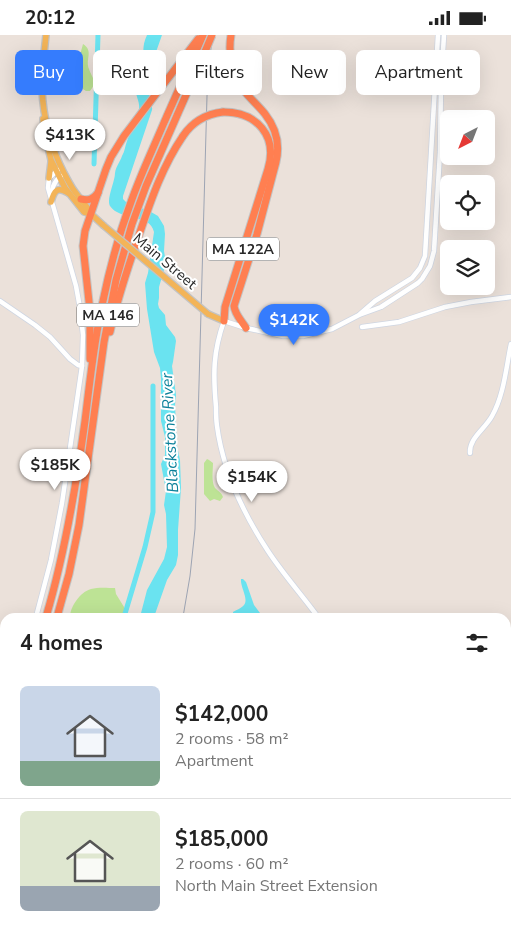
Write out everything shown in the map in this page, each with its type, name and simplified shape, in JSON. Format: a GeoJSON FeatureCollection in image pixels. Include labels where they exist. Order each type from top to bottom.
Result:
{"type":"FeatureCollection","features":[{"type":"Feature","properties":{"kind":"highway"},"geometry":{"type":"LineString","coordinates":[[47,613],[65,546],[78,467],[88,387],[90,311],[82,247],[85,231],[106,169],[116,147],[202,35]]}},
{"type":"Feature","properties":{"kind":"highway","name":"MA 146"},"geometry":{"type":"LineString","coordinates":[[88,387],[102,303],[124,222],[147,162],[202,35]]}},
{"type":"Feature","properties":{"kind":"highway","name":"MA 146"},"geometry":{"type":"LineString","coordinates":[[96,408],[109,312],[132,224],[155,164],[212,35]]}},
{"type":"Feature","properties":{"kind":"highway"},"geometry":{"type":"LineString","coordinates":[[224,321],[234,306],[257,234],[278,153],[278,144],[271,122],[248,96],[236,77],[231,59],[231,35]]}},
{"type":"Feature","properties":{"kind":"highway","name":"MA 122A"},"geometry":{"type":"LineString","coordinates":[[58,613],[78,533],[96,408],[113,318],[128,268],[165,165],[190,127],[203,117],[223,112],[237,113],[253,119],[265,131],[271,153],[271,161],[224,307],[224,321]]}},
{"type":"Feature","properties":{"kind":"highway"},"geometry":{"type":"LineString","coordinates":[[81,199],[86,201],[92,199],[98,193]]}},
{"type":"Feature","properties":{"kind":"highway"},"geometry":{"type":"LineString","coordinates":[[234,306],[236,313],[246,328]]}},
{"type":"Feature","properties":{"kind":"main road","name":"Main Street"},"geometry":{"type":"LineString","coordinates":[[46,35],[42,88],[51,140],[60,172],[70,194],[84,212],[92,215]]}},
{"type":"Feature","properties":{"kind":"main road","name":"Main Street"},"geometry":{"type":"LineString","coordinates":[[44,107],[43,126],[52,160],[92,215],[208,314],[224,321]]}},
{"type":"Feature","properties":{"kind":"main road"},"geometry":{"type":"LineString","coordinates":[[49,178],[52,160]]}},
{"type":"Feature","properties":{"kind":"main road"},"geometry":{"type":"LineString","coordinates":[[51,201],[53,193],[56,191],[61,190],[70,194]]}},
{"type":"Feature","properties":{"kind":"street"},"geometry":{"type":"LineString","coordinates":[[359,315],[375,301],[412,277],[420,268],[425,256],[438,35]]}},
{"type":"Feature","properties":{"kind":"street"},"geometry":{"type":"LineString","coordinates":[[315,613],[268,552],[254,529],[232,483],[220,445],[217,425],[214,375],[218,337],[224,321],[274,335],[302,336],[332,329],[359,315],[381,307],[418,283],[427,272],[433,258],[440,151],[444,35]]}},
{"type":"Feature","properties":{"kind":"street"},"geometry":{"type":"LineString","coordinates":[[37,613],[51,560],[62,503],[82,366],[83,335],[80,307],[70,264],[48,189],[49,178],[60,172]]}},
{"type":"Feature","properties":{"kind":"street"},"geometry":{"type":"LineString","coordinates":[[51,201],[52,186],[60,172]]}},
{"type":"Feature","properties":{"kind":"street"},"geometry":{"type":"LineString","coordinates":[[362,327],[399,322],[445,307],[511,297]]}},
{"type":"Feature","properties":{"kind":"street"},"geometry":{"type":"LineString","coordinates":[[0,301],[36,325],[70,359],[82,366]]}},
{"type":"Feature","properties":{"kind":"street"},"geometry":{"type":"LineString","coordinates":[[470,453],[471,445],[489,421],[496,407],[511,344]]}},
{"type":"Feature","properties":{"kind":"green space"},"geometry":{"type":"Polygon","coordinates":[[[83,44],[89,52],[88,65],[93,78],[93,86],[90,91],[83,89],[83,50],[81,50],[83,44]]]}},
{"type":"Feature","properties":{"kind":"green space"},"geometry":{"type":"Polygon","coordinates":[[[207,459],[213,463],[214,485],[223,497],[220,501],[214,499],[210,501],[204,494],[204,463],[207,459]]]}},
{"type":"Feature","properties":{"kind":"green space"},"geometry":{"type":"Polygon","coordinates":[[[97,588],[115,588],[116,594],[124,607],[124,613],[70,613],[76,600],[83,593],[97,588]]]}},
{"type":"Feature","properties":{"kind":"water"},"geometry":{"type":"Polygon","coordinates":[[[147,35],[162,35],[157,50],[144,50],[147,35]]]}},
{"type":"Feature","properties":{"kind":"water","name":"Blackstone River"},"geometry":{"type":"Polygon","coordinates":[[[137,95],[149,95],[152,110],[123,199],[158,216],[164,226],[166,263],[159,287],[158,304],[165,315],[166,325],[176,341],[172,366],[176,395],[177,446],[180,460],[181,488],[176,565],[167,580],[155,613],[141,613],[147,590],[164,559],[167,547],[164,505],[166,491],[161,464],[165,455],[165,437],[161,421],[161,379],[160,368],[154,352],[145,283],[154,232],[147,222],[115,211],[109,203],[116,168],[124,152],[139,104],[137,95]]]}},
{"type":"Feature","properties":{"kind":"water"},"geometry":{"type":"Polygon","coordinates":[[[241,579],[243,579],[246,582],[254,605],[260,613],[233,613],[242,607],[245,602],[241,579]]]}},
{"type":"Feature","properties":{"kind":"waterway"},"geometry":{"type":"LineString","coordinates":[[94,164],[98,35]]}},
{"type":"Feature","properties":{"kind":"waterway","name":"Blackstone River"},"geometry":{"type":"LineString","coordinates":[[125,613],[145,547],[153,512],[153,386]]}},
{"type":"Feature","properties":{"kind":"railway"},"geometry":{"type":"LineString","coordinates":[[184,613],[195,529],[207,96],[212,35]]}}]}
